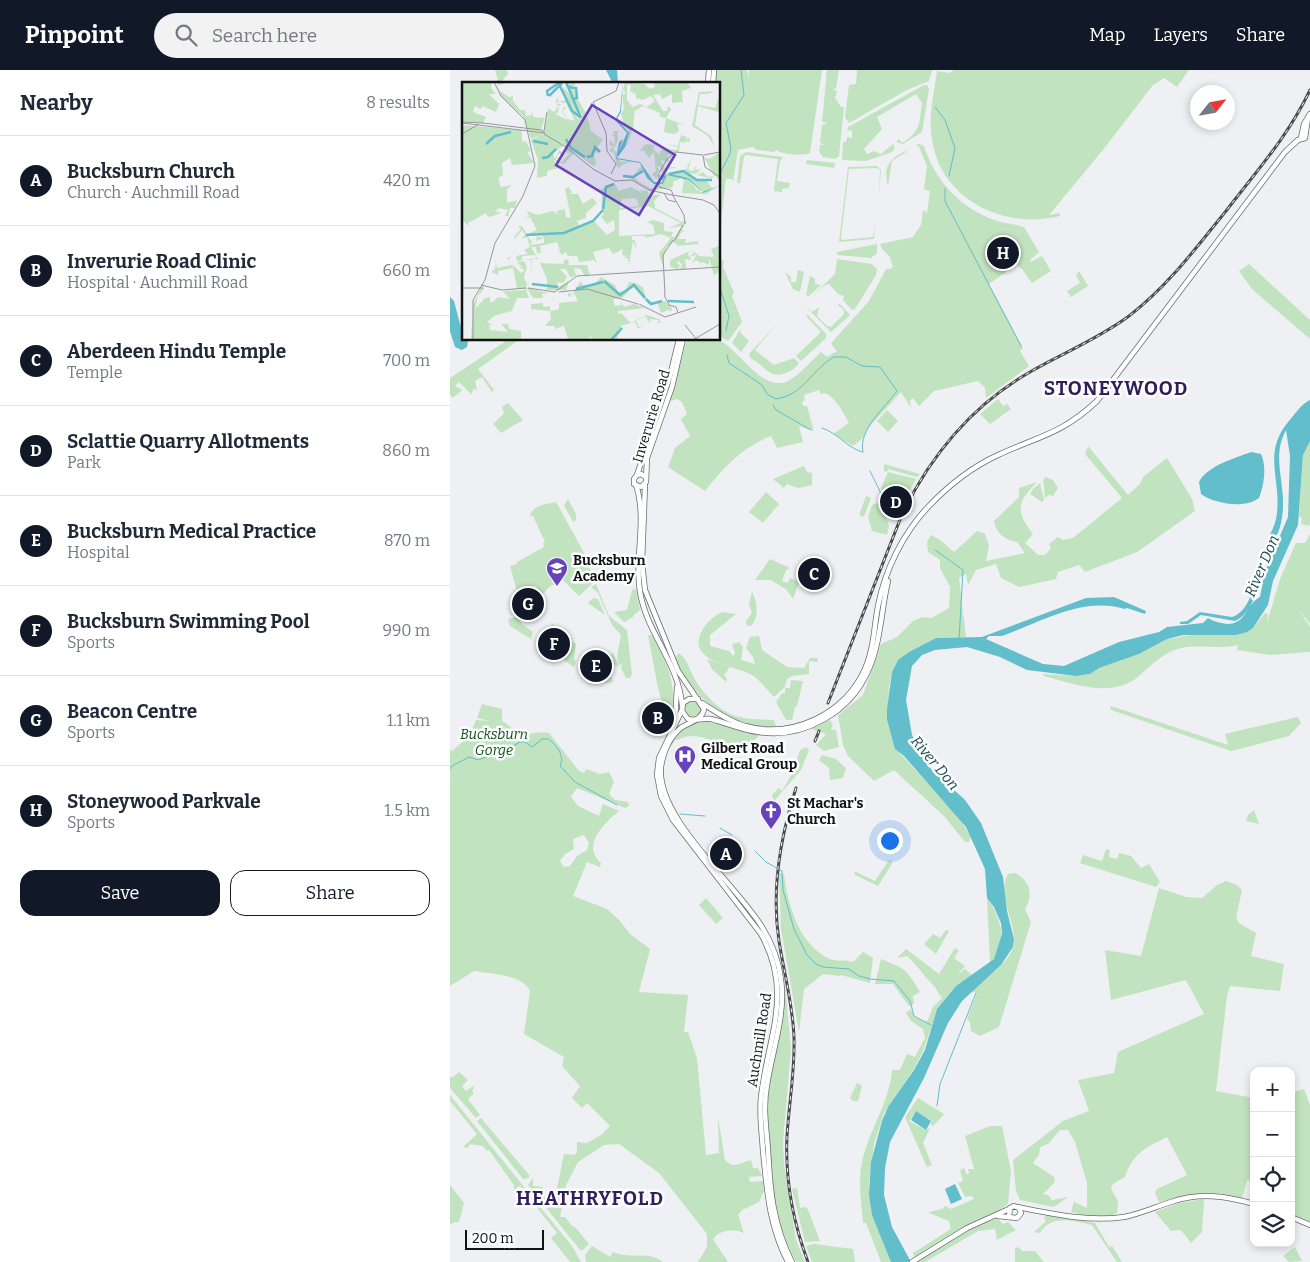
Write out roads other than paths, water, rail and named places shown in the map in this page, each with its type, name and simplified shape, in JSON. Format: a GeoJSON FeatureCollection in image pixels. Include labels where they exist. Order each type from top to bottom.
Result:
{"type":"FeatureCollection","features":[{"type":"Feature","properties":{"kind":"main road"},"geometry":{"type":"LineString","coordinates":[[682,708],[689,698],[701,702],[734,722],[767,729],[796,726],[817,719],[831,710],[851,691],[865,669],[872,648],[881,593],[890,570],[911,529],[946,489],[990,459],[1049,435],[1071,423],[1097,400],[1285,152],[1303,136],[1309,116]]}},
{"type":"Feature","properties":{"kind":"main road"},"geometry":{"type":"LineString","coordinates":[[676,361],[679,340]]}},
{"type":"Feature","properties":{"kind":"main road"},"geometry":{"type":"LineString","coordinates":[[676,361],[683,340]]}},
{"type":"Feature","properties":{"kind":"main road","name":"Inverurie Road"},"geometry":{"type":"LineString","coordinates":[[637,475],[676,361]]}},
{"type":"Feature","properties":{"kind":"main road","name":"Inverurie Road"},"geometry":{"type":"LineString","coordinates":[[646,477],[648,453],[676,361]]}},
{"type":"Feature","properties":{"kind":"main road"},"geometry":{"type":"LineString","coordinates":[[636,485],[641,487],[645,485],[646,477],[641,474],[637,475],[634,480],[640,505],[638,570],[641,596],[649,622],[680,686],[682,708],[686,718],[695,720],[710,719],[760,733],[782,733],[808,727],[836,712],[857,690],[869,670],[875,649],[890,570]]}},
{"type":"Feature","properties":{"kind":"main road","name":"Inverurie Road"},"geometry":{"type":"LineString","coordinates":[[645,485],[642,563],[645,590],[678,671],[701,702]]}},
{"type":"Feature","properties":{"kind":"main road"},"geometry":{"type":"LineString","coordinates":[[668,736],[677,712],[678,692],[674,672]]}},
{"type":"Feature","properties":{"kind":"main road"},"geometry":{"type":"LineString","coordinates":[[695,720],[703,712],[701,702]]}},
{"type":"Feature","properties":{"kind":"main road","name":"Auchmill Road"},"geometry":{"type":"LineString","coordinates":[[682,708],[660,754],[657,770],[664,805],[673,820],[751,918],[769,949],[776,970],[778,1004],[760,1112],[768,1206],[775,1236],[788,1262]]}},
{"type":"Feature","properties":{"kind":"main road","name":"Auchmill Road"},"geometry":{"type":"LineString","coordinates":[[695,720],[680,729],[670,740],[663,760],[662,782],[668,800],[680,821],[762,926],[778,966],[782,999],[766,1088],[765,1110],[772,1207],[780,1236],[792,1262]]}},
{"type":"Feature","properties":{"kind":"main road"},"geometry":{"type":"LineString","coordinates":[[912,1262],[966,1228],[996,1216],[1013,1206],[1094,1219],[1124,1217],[1181,1199],[1198,1196],[1224,1197],[1250,1203]]}},
{"type":"Feature","properties":{"kind":"main road"},"geometry":{"type":"LineString","coordinates":[[1018,1207],[1020,1214]]}},
{"type":"Feature","properties":{"kind":"main road"},"geometry":{"type":"LineString","coordinates":[[1009,1209],[1009,1216]]}},
{"type":"Feature","properties":{"kind":"main road"},"geometry":{"type":"LineString","coordinates":[[996,1216],[1014,1218],[1020,1214],[1043,1212]]}},
{"type":"Feature","properties":{"kind":"main road"},"geometry":{"type":"LineString","coordinates":[[1295,1219],[1310,1226]]}},
{"type":"Feature","properties":{"kind":"water"},"geometry":{"type":"Polygon","coordinates":[[[606,70],[617,70],[618,82],[612,82],[606,70]]]}},
{"type":"Feature","properties":{"kind":"water"},"geometry":{"type":"Polygon","coordinates":[[[450,297],[454,301],[462,331],[462,340],[468,341],[467,347],[462,350],[455,347],[450,331],[450,297]]]}},
{"type":"Feature","properties":{"kind":"water","name":"River Don"},"geometry":{"type":"Polygon","coordinates":[[[1310,400],[1310,441],[1303,455],[1298,525],[1273,581],[1268,605],[1253,628],[1236,635],[1183,635],[1167,639],[1139,654],[1099,668],[1090,674],[1076,676],[1027,670],[1000,657],[967,647],[935,650],[922,655],[912,666],[906,700],[912,735],[928,766],[965,800],[981,823],[1003,877],[1007,911],[1014,939],[1013,947],[1001,965],[962,1001],[948,1023],[924,1078],[890,1142],[885,1168],[884,1195],[892,1227],[911,1262],[891,1262],[872,1215],[869,1195],[871,1162],[882,1121],[888,1107],[914,1070],[925,1050],[937,1009],[956,986],[994,959],[1002,934],[1001,923],[994,907],[987,898],[985,869],[966,827],[904,756],[895,749],[887,720],[887,709],[892,672],[898,660],[936,638],[982,637],[1086,598],[1114,597],[1146,611],[1145,614],[1127,608],[1109,606],[1078,608],[1062,612],[1002,636],[989,636],[986,639],[1043,664],[1064,666],[1119,642],[1159,632],[1167,627],[1203,623],[1208,618],[1227,624],[1234,623],[1243,617],[1248,609],[1243,616],[1235,621],[1201,615],[1188,624],[1180,624],[1180,622],[1187,621],[1200,612],[1232,617],[1245,606],[1254,587],[1264,548],[1276,517],[1278,500],[1274,455],[1276,444],[1281,432],[1289,421],[1310,400]],[[1286,430],[1279,458],[1283,495],[1281,522],[1277,535],[1267,550],[1254,600],[1249,608],[1260,597],[1265,571],[1288,517],[1290,456],[1286,430]]]}},
{"type":"Feature","properties":{"kind":"water"},"geometry":{"type":"Polygon","coordinates":[[[1251,452],[1261,454],[1263,459],[1263,482],[1259,498],[1246,503],[1230,504],[1222,503],[1201,494],[1199,482],[1208,471],[1222,463],[1251,452]]]}},
{"type":"Feature","properties":{"kind":"water"},"geometry":{"type":"Polygon","coordinates":[[[916,1111],[931,1121],[926,1130],[911,1120],[916,1111]]]}},
{"type":"Feature","properties":{"kind":"water"},"geometry":{"type":"Polygon","coordinates":[[[955,1184],[962,1199],[951,1204],[945,1189],[955,1184]]]}},
{"type":"Feature","properties":{"kind":"waterway"},"geometry":{"type":"LineString","coordinates":[[720,173],[731,149],[726,123],[744,95],[741,70]]}},
{"type":"Feature","properties":{"kind":"waterway"},"geometry":{"type":"LineString","coordinates":[[935,107],[945,120],[955,148],[949,176]]}},
{"type":"Feature","properties":{"kind":"waterway"},"geometry":{"type":"LineString","coordinates":[[945,189],[945,201],[1021,346]]}},
{"type":"Feature","properties":{"kind":"waterway"},"geometry":{"type":"LineString","coordinates":[[720,288],[729,316],[726,331]]}},
{"type":"Feature","properties":{"kind":"waterway"},"geometry":{"type":"LineString","coordinates":[[727,355],[729,363],[762,385],[767,394],[776,399],[786,397],[801,387],[826,362],[834,357],[846,357],[862,366],[880,367],[897,391],[868,427],[863,443],[863,452]]}},
{"type":"Feature","properties":{"kind":"waterway"},"geometry":{"type":"LineString","coordinates":[[773,405],[776,410],[811,430]]}},
{"type":"Feature","properties":{"kind":"waterway"},"geometry":{"type":"LineString","coordinates":[[822,428],[862,452]]}},
{"type":"Feature","properties":{"kind":"waterway"},"geometry":{"type":"LineString","coordinates":[[870,471],[893,518]]}},
{"type":"Feature","properties":{"kind":"waterway"},"geometry":{"type":"LineString","coordinates":[[935,550],[963,570],[959,640]]}},
{"type":"Feature","properties":{"kind":"waterway"},"geometry":{"type":"LineString","coordinates":[[450,769],[469,757],[478,760],[510,748],[520,742],[525,742],[532,747],[542,739],[548,739],[554,744],[561,755],[560,766],[575,782],[617,805]]}},
{"type":"Feature","properties":{"kind":"waterway"},"geometry":{"type":"LineString","coordinates":[[680,814],[705,816]]}},
{"type":"Feature","properties":{"kind":"waterway"},"geometry":{"type":"LineString","coordinates":[[720,828],[732,835]]}},
{"type":"Feature","properties":{"kind":"waterway"},"geometry":{"type":"LineString","coordinates":[[755,851],[766,862],[782,871],[783,890],[794,929],[807,955],[816,964],[823,967],[849,969],[859,976],[870,979],[894,981],[910,1001],[914,1016],[931,1025]]}},
{"type":"Feature","properties":{"kind":"waterway"},"geometry":{"type":"LineString","coordinates":[[937,1106],[940,1084],[976,993]]}},
{"type":"Feature","properties":{"kind":"railway"},"geometry":{"type":"LineString","coordinates":[[828,703],[901,517],[912,495],[939,453],[971,417],[1009,385],[1117,324],[1156,293],[1192,253],[1260,167],[1282,138],[1302,107],[1310,90]]}},
{"type":"Feature","properties":{"kind":"railway"},"geometry":{"type":"LineString","coordinates":[[815,741],[819,731]]}},
{"type":"Feature","properties":{"kind":"railway"},"geometry":{"type":"LineString","coordinates":[[796,788],[781,845],[776,902],[779,941],[790,1001],[794,1038],[793,1075],[787,1136],[787,1168],[794,1216],[808,1262]]}},
{"type":"Feature","properties":{"kind":"place","name":"Stoneywood Parkvale"},"geometry":{"type":"Point","coordinates":[1003,253]}},
{"type":"Feature","properties":{"kind":"place","name":"Sclattie Quarry Allotments"},"geometry":{"type":"Point","coordinates":[896,502]}},
{"type":"Feature","properties":{"kind":"place","name":"Aberdeen Hindu Temple"},"geometry":{"type":"Point","coordinates":[814,574]}},
{"type":"Feature","properties":{"kind":"place","name":"Bucksburn Academy"},"geometry":{"type":"Point","coordinates":[557,587]}},
{"type":"Feature","properties":{"kind":"place","name":"Beacon Centre"},"geometry":{"type":"Point","coordinates":[528,604]}},
{"type":"Feature","properties":{"kind":"place","name":"Bucksburn Swimming Pool"},"geometry":{"type":"Point","coordinates":[554,644]}},
{"type":"Feature","properties":{"kind":"place","name":"Bucksburn Medical Practice"},"geometry":{"type":"Point","coordinates":[596,666]}},
{"type":"Feature","properties":{"kind":"place","name":"Inverurie Road Clinic"},"geometry":{"type":"Point","coordinates":[658,718]}},
{"type":"Feature","properties":{"kind":"place","name":"Gilbert Road Medical Group"},"geometry":{"type":"Point","coordinates":[685,775]}},
{"type":"Feature","properties":{"kind":"place","name":"St Machar's Church"},"geometry":{"type":"Point","coordinates":[771,830]}},
{"type":"Feature","properties":{"kind":"place","name":"Bucksburn Church"},"geometry":{"type":"Point","coordinates":[726,854]}},
{"type":"Feature","properties":{"kind":"district","name":"STONEYWOOD"},"geometry":{"type":"Point","coordinates":[1116,388]}},
{"type":"Feature","properties":{"kind":"district","name":"HEATHRYFOLD"},"geometry":{"type":"Point","coordinates":[590,1198]}},
{"type":"Feature","properties":{"kind":"park label","name":"Bucksburn Gorge"},"geometry":{"type":"Point","coordinates":[494,742]}}]}
